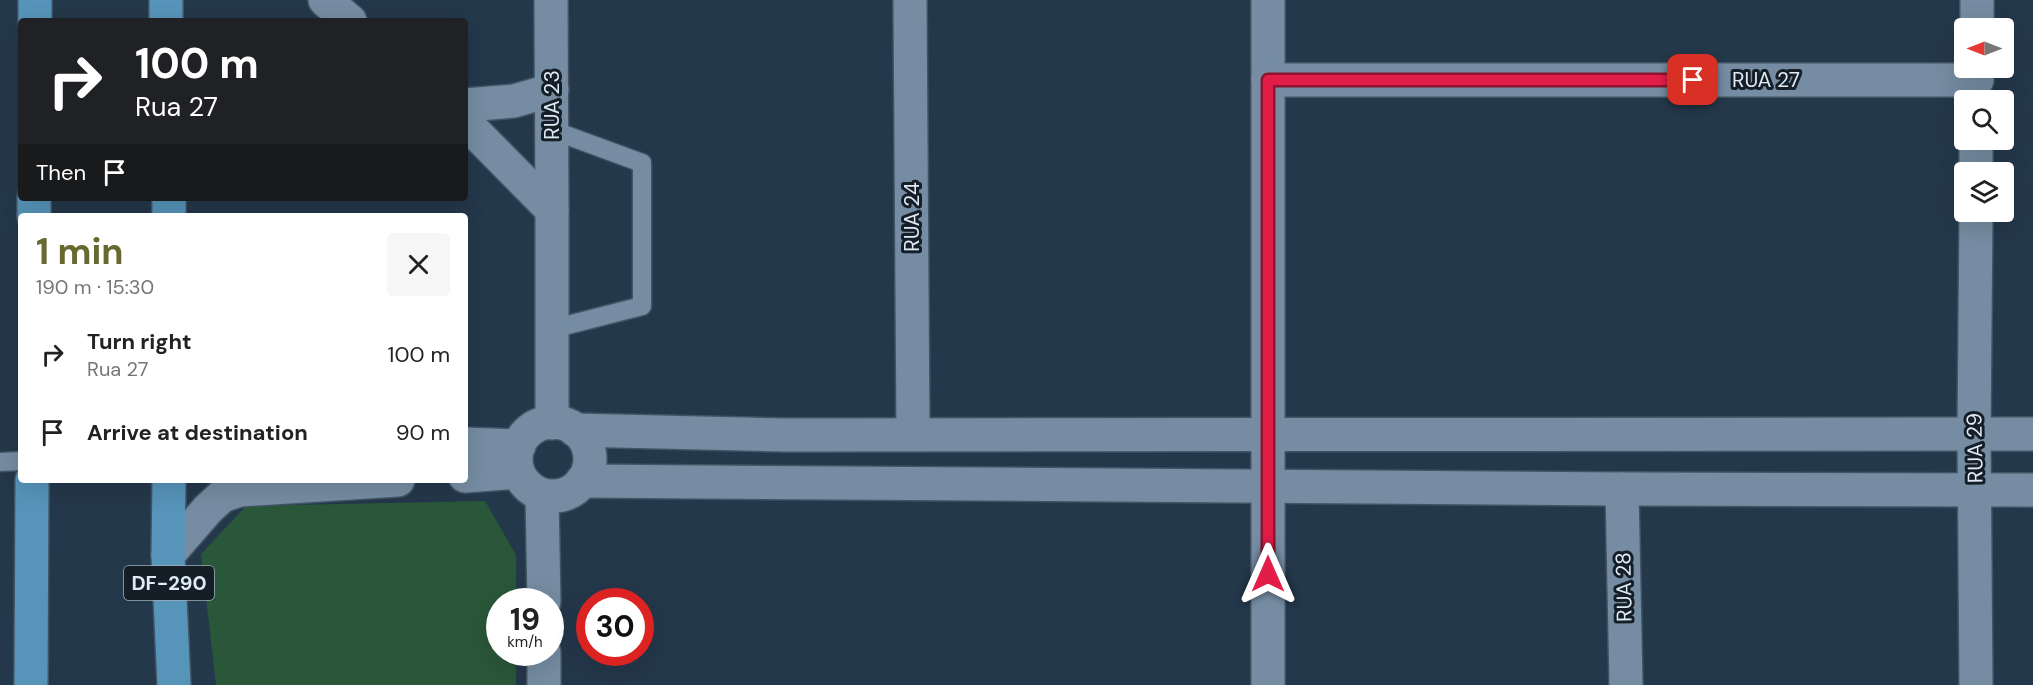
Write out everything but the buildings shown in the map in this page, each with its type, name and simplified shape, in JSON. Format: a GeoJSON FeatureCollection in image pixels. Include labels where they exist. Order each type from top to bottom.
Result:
{"type":"FeatureCollection","features":[{"type":"Feature","properties":{"kind":"highway"},"geometry":{"type":"LineString","coordinates":[[35,0],[35,18]]}},
{"type":"Feature","properties":{"kind":"highway"},"geometry":{"type":"LineString","coordinates":[[166,0],[166,18]]}},
{"type":"Feature","properties":{"kind":"highway"},"geometry":{"type":"LineString","coordinates":[[31,685],[32,483]]}},
{"type":"Feature","properties":{"kind":"highway","name":"DF-290"},"geometry":{"type":"LineString","coordinates":[[169,483],[168,555],[174,685]]}},
{"type":"Feature","properties":{"kind":"street"},"geometry":{"type":"LineString","coordinates":[[325,0],[346,18]]}},
{"type":"Feature","properties":{"kind":"street","name":"RUA 23"},"geometry":{"type":"LineString","coordinates":[[551,0],[552,329],[564,427]]}},
{"type":"Feature","properties":{"kind":"street","name":"RUA 24"},"geometry":{"type":"LineString","coordinates":[[910,0],[913,434]]}},
{"type":"Feature","properties":{"kind":"street"},"geometry":{"type":"LineString","coordinates":[[1268,0],[1268,685]]}},
{"type":"Feature","properties":{"kind":"street"},"geometry":{"type":"LineString","coordinates":[[1977,0],[1977,18]]}},
{"type":"Feature","properties":{"kind":"street","name":"RUA 27"},"geometry":{"type":"LineString","coordinates":[[1268,80],[1977,83]]}},
{"type":"Feature","properties":{"kind":"street"},"geometry":{"type":"LineString","coordinates":[[468,105],[514,102],[552,90]]}},
{"type":"Feature","properties":{"kind":"street"},"geometry":{"type":"LineString","coordinates":[[468,125],[552,210]]}},
{"type":"Feature","properties":{"kind":"street","name":"RUA 29"},"geometry":{"type":"LineString","coordinates":[[1976,222],[1974,435],[1976,685]]}},
{"type":"Feature","properties":{"kind":"street"},"geometry":{"type":"LineString","coordinates":[[564,427],[583,438],[590,460],[588,472],[574,489],[564,495],[542,495],[532,490],[524,482],[518,459],[523,437],[540,425],[784,435],[2033,434]]}},
{"type":"Feature","properties":{"kind":"street"},"geometry":{"type":"LineString","coordinates":[[468,445],[518,459]]}},
{"type":"Feature","properties":{"kind":"street"},"geometry":{"type":"LineString","coordinates":[[468,475],[518,459]]}},
{"type":"Feature","properties":{"kind":"street"},"geometry":{"type":"LineString","coordinates":[[582,481],[2033,490]]}},
{"type":"Feature","properties":{"kind":"street"},"geometry":{"type":"LineString","coordinates":[[168,555],[222,496],[240,490],[351,483]]}},
{"type":"Feature","properties":{"kind":"street","name":"RUA 28"},"geometry":{"type":"LineString","coordinates":[[1622,489],[1626,685]]}},
{"type":"Feature","properties":{"kind":"street"},"geometry":{"type":"LineString","coordinates":[[542,495],[544,588]]}},
{"type":"Feature","properties":{"kind":"street"},"geometry":{"type":"LineString","coordinates":[[544,666],[544,685]]}},
{"type":"Feature","properties":{"kind":"lane"},"geometry":{"type":"LineString","coordinates":[[552,129],[642,163],[642,306],[552,329]]}},
{"type":"Feature","properties":{"kind":"lane"},"geometry":{"type":"LineString","coordinates":[[0,462],[18,461]]}},
{"type":"Feature","properties":{"kind":"green space"},"geometry":{"type":"Polygon","coordinates":[[[485,501],[516,555],[516,588],[486,588],[486,666],[516,666],[516,685],[216,685],[201,554],[246,506],[485,501]]]}},
{"type":"Feature","properties":{"kind":"route"},"geometry":{"type":"LineString","coordinates":[[1268,574],[1268,80],[1693,80]]}}]}
